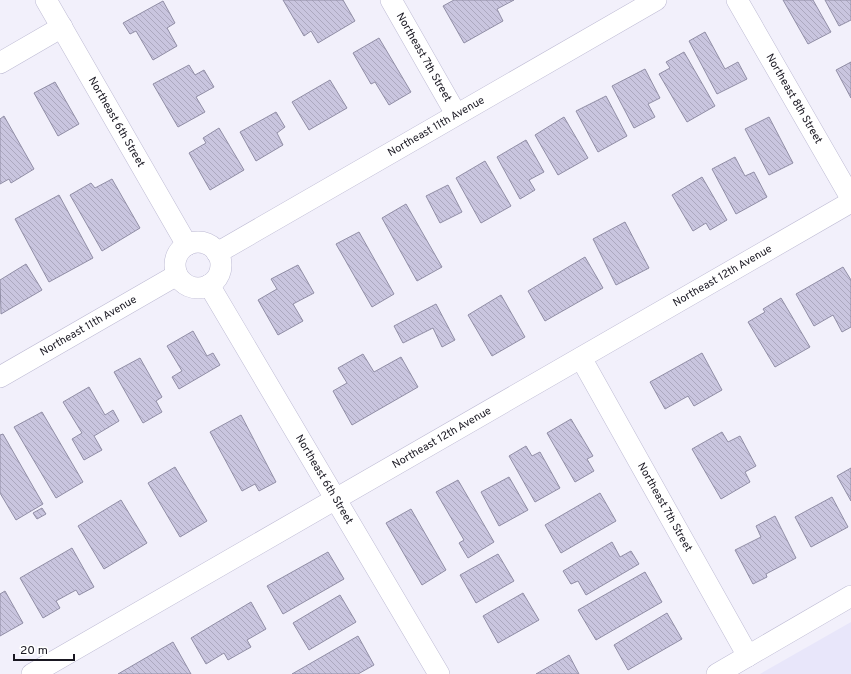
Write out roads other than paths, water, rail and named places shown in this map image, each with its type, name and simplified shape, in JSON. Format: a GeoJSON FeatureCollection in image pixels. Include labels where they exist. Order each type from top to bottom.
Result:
{"type":"FeatureCollection","features":[{"type":"Feature","properties":{"kind":"street","name":"Northeast 6th Street"},"geometry":{"type":"LineString","coordinates":[[46,0],[187,245]]}},
{"type":"Feature","properties":{"kind":"street","name":"Northeast 7th Street"},"geometry":{"type":"LineString","coordinates":[[391,0],[456,114]]}},
{"type":"Feature","properties":{"kind":"street","name":"Northeast 11th Avenue"},"geometry":{"type":"LineString","coordinates":[[217,253],[656,0]]}},
{"type":"Feature","properties":{"kind":"street","name":"Northeast 8th Street"},"geometry":{"type":"LineString","coordinates":[[737,0],[851,198]]}},
{"type":"Feature","properties":{"kind":"street"},"geometry":{"type":"LineString","coordinates":[[0,63],[62,27]]}},
{"type":"Feature","properties":{"kind":"street","name":"Northeast 12th Avenue"},"geometry":{"type":"LineString","coordinates":[[32,674],[59,667],[335,499],[851,202]]}},
{"type":"Feature","properties":{"kind":"street"},"geometry":{"type":"LineString","coordinates":[[201,242],[208,244],[217,253],[220,262],[218,277],[209,285],[198,288],[190,286],[183,283],[177,275],[175,262],[177,255],[187,245],[201,242]]}},
{"type":"Feature","properties":{"kind":"street","name":"Northeast 11th Avenue"},"geometry":{"type":"LineString","coordinates":[[0,377],[177,275]]}},
{"type":"Feature","properties":{"kind":"street","name":"Northeast 6th Street"},"geometry":{"type":"LineString","coordinates":[[209,285],[439,674]]}},
{"type":"Feature","properties":{"kind":"street","name":"Northeast 7th Street"},"geometry":{"type":"LineString","coordinates":[[581,358],[748,656]]}},
{"type":"Feature","properties":{"kind":"street"},"geometry":{"type":"LineString","coordinates":[[717,674],[851,596]]}}]}
